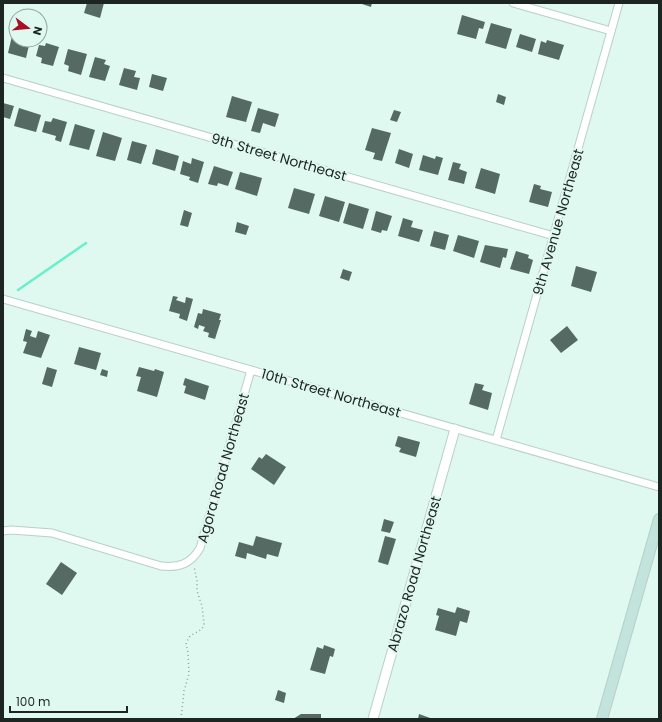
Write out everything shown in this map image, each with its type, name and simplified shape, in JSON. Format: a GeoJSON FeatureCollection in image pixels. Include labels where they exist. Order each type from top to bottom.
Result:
{"type":"FeatureCollection","features":[{"type":"Feature","properties":{"kind":"main road"},"geometry":{"type":"LineString","coordinates":[[602,719],[659,519]]}},
{"type":"Feature","properties":{"kind":"street"},"geometry":{"type":"LineString","coordinates":[[513,3],[611,31]]}},
{"type":"Feature","properties":{"kind":"street","name":"9th Avenue Northeast"},"geometry":{"type":"LineString","coordinates":[[496,440],[619,3]]}},
{"type":"Feature","properties":{"kind":"street","name":"9th Street Northeast"},"geometry":{"type":"LineString","coordinates":[[3,78],[554,236]]}},
{"type":"Feature","properties":{"kind":"street","name":"10th Street Northeast"},"geometry":{"type":"LineString","coordinates":[[3,299],[659,487]]}},
{"type":"Feature","properties":{"kind":"street","name":"Agora Road Northeast"},"geometry":{"type":"LineString","coordinates":[[3,531],[11,530],[52,533],[166,566],[177,566],[191,560],[200,548],[251,370]]}},
{"type":"Feature","properties":{"kind":"street","name":"Abrazo Road Northeast"},"geometry":{"type":"LineString","coordinates":[[373,719],[455,429]]}},
{"type":"Feature","properties":{"kind":"path"},"geometry":{"type":"LineString","coordinates":[[181,719],[184,691],[189,674],[186,643],[190,636],[202,629],[204,624],[202,606],[197,591],[196,574],[191,560]]}},
{"type":"Feature","properties":{"kind":"building"},"geometry":{"type":"Polygon","coordinates":[[[87,3],[104,3],[100,18],[84,13],[87,3]]]}},
{"type":"Feature","properties":{"kind":"building"},"geometry":{"type":"Polygon","coordinates":[[[359,3],[372,3],[371,7],[359,3]]]}},
{"type":"Feature","properties":{"kind":"building"},"geometry":{"type":"Polygon","coordinates":[[[462,15],[485,22],[483,29],[479,28],[476,39],[457,34],[462,15]]]}},
{"type":"Feature","properties":{"kind":"building"},"geometry":{"type":"Polygon","coordinates":[[[491,23],[512,29],[506,49],[485,43],[491,23]]]}},
{"type":"Feature","properties":{"kind":"building"},"geometry":{"type":"Polygon","coordinates":[[[520,34],[536,39],[532,52],[516,47],[520,34]]]}},
{"type":"Feature","properties":{"kind":"building"},"geometry":{"type":"Polygon","coordinates":[[[547,40],[564,45],[559,60],[538,54],[541,41],[546,43],[547,40]]]}},
{"type":"Feature","properties":{"kind":"building"},"geometry":{"type":"Polygon","coordinates":[[[48,44],[59,47],[53,66],[41,63],[42,58],[36,56],[38,48],[48,48],[48,44]]]}},
{"type":"Feature","properties":{"kind":"building"},"geometry":{"type":"Polygon","coordinates":[[[9,48],[28,48],[26,58],[8,53],[9,48]]]}},
{"type":"Feature","properties":{"kind":"building"},"geometry":{"type":"Polygon","coordinates":[[[68,49],[87,54],[81,75],[68,71],[69,66],[64,64],[68,49]]]}},
{"type":"Feature","properties":{"kind":"building"},"geometry":{"type":"Polygon","coordinates":[[[95,57],[106,60],[104,64],[110,66],[105,81],[89,77],[95,57]]]}},
{"type":"Feature","properties":{"kind":"building"},"geometry":{"type":"Polygon","coordinates":[[[124,68],[136,71],[134,77],[140,78],[137,90],[119,85],[124,68]]]}},
{"type":"Feature","properties":{"kind":"building"},"geometry":{"type":"Polygon","coordinates":[[[152,74],[167,78],[163,91],[149,87],[152,74]]]}},
{"type":"Feature","properties":{"kind":"building"},"geometry":{"type":"Polygon","coordinates":[[[498,94],[506,97],[504,105],[496,102],[498,94]]]}},
{"type":"Feature","properties":{"kind":"building"},"geometry":{"type":"Polygon","coordinates":[[[232,96],[252,102],[246,122],[226,117],[232,96]]]}},
{"type":"Feature","properties":{"kind":"building"},"geometry":{"type":"Polygon","coordinates":[[[3,103],[14,106],[10,119],[3,117],[3,103]]]}},
{"type":"Feature","properties":{"kind":"building"},"geometry":{"type":"Polygon","coordinates":[[[19,108],[41,115],[36,132],[14,126],[19,108]]]}},
{"type":"Feature","properties":{"kind":"building"},"geometry":{"type":"Polygon","coordinates":[[[258,108],[279,114],[275,127],[263,123],[260,133],[251,131],[258,108]]]}},
{"type":"Feature","properties":{"kind":"building"},"geometry":{"type":"Polygon","coordinates":[[[394,110],[401,112],[397,122],[390,120],[394,110]]]}},
{"type":"Feature","properties":{"kind":"building"},"geometry":{"type":"Polygon","coordinates":[[[53,118],[67,122],[61,142],[55,140],[56,136],[42,132],[45,121],[51,122],[53,118]]]}},
{"type":"Feature","properties":{"kind":"building"},"geometry":{"type":"Polygon","coordinates":[[[75,124],[95,130],[89,150],[69,145],[75,124]]]}},
{"type":"Feature","properties":{"kind":"building"},"geometry":{"type":"Polygon","coordinates":[[[372,128],[391,133],[382,161],[373,159],[375,153],[365,150],[372,128]]]}},
{"type":"Feature","properties":{"kind":"building"},"geometry":{"type":"Polygon","coordinates":[[[103,132],[122,138],[115,161],[96,156],[103,132]]]}},
{"type":"Feature","properties":{"kind":"building"},"geometry":{"type":"Polygon","coordinates":[[[132,141],[147,145],[141,164],[127,160],[132,141]]]}},
{"type":"Feature","properties":{"kind":"building"},"geometry":{"type":"Polygon","coordinates":[[[156,149],[179,156],[175,171],[152,164],[156,149]]]}},
{"type":"Feature","properties":{"kind":"building"},"geometry":{"type":"Polygon","coordinates":[[[399,149],[413,154],[409,168],[395,163],[399,149]]]}},
{"type":"Feature","properties":{"kind":"building"},"geometry":{"type":"Polygon","coordinates":[[[423,155],[435,159],[436,156],[443,158],[438,175],[419,170],[423,155]]]}},
{"type":"Feature","properties":{"kind":"building"},"geometry":{"type":"Polygon","coordinates":[[[192,158],[204,162],[198,183],[189,180],[190,177],[180,174],[183,161],[191,164],[192,158]]]}},
{"type":"Feature","properties":{"kind":"building"},"geometry":{"type":"Polygon","coordinates":[[[453,162],[461,164],[459,169],[467,172],[464,184],[448,180],[453,162]]]}},
{"type":"Feature","properties":{"kind":"building"},"geometry":{"type":"Polygon","coordinates":[[[214,166],[233,172],[228,186],[218,183],[217,186],[208,184],[214,166]]]}},
{"type":"Feature","properties":{"kind":"building"},"geometry":{"type":"Polygon","coordinates":[[[481,168],[500,174],[495,194],[475,188],[481,168]]]}},
{"type":"Feature","properties":{"kind":"building"},"geometry":{"type":"Polygon","coordinates":[[[240,172],[262,178],[257,196],[235,189],[240,172]]]}},
{"type":"Feature","properties":{"kind":"building"},"geometry":{"type":"Polygon","coordinates":[[[534,184],[541,186],[540,189],[552,192],[548,207],[529,202],[534,184]]]}},
{"type":"Feature","properties":{"kind":"building"},"geometry":{"type":"Polygon","coordinates":[[[294,188],[315,194],[309,214],[288,208],[294,188]]]}},
{"type":"Feature","properties":{"kind":"building"},"geometry":{"type":"Polygon","coordinates":[[[325,196],[345,202],[339,222],[319,216],[325,196]]]}},
{"type":"Feature","properties":{"kind":"building"},"geometry":{"type":"Polygon","coordinates":[[[349,203],[369,209],[363,229],[343,223],[349,203]]]}},
{"type":"Feature","properties":{"kind":"building"},"geometry":{"type":"Polygon","coordinates":[[[184,210],[192,213],[188,227],[180,225],[184,210]]]}},
{"type":"Feature","properties":{"kind":"building"},"geometry":{"type":"Polygon","coordinates":[[[376,211],[392,216],[387,231],[382,230],[381,233],[371,230],[376,211]]]}},
{"type":"Feature","properties":{"kind":"building"},"geometry":{"type":"Polygon","coordinates":[[[403,218],[413,221],[411,227],[423,230],[419,242],[398,236],[403,218]]]}},
{"type":"Feature","properties":{"kind":"building"},"geometry":{"type":"Polygon","coordinates":[[[237,222],[249,226],[246,235],[235,232],[237,222]]]}},
{"type":"Feature","properties":{"kind":"building"},"geometry":{"type":"Polygon","coordinates":[[[434,231],[449,235],[445,250],[430,246],[434,231]]]}},
{"type":"Feature","properties":{"kind":"building"},"geometry":{"type":"Polygon","coordinates":[[[458,235],[479,241],[474,258],[453,251],[458,235]]]}},
{"type":"Feature","properties":{"kind":"building"},"geometry":{"type":"Polygon","coordinates":[[[485,245],[508,249],[506,258],[503,257],[500,268],[480,262],[485,245]]]}},
{"type":"Feature","properties":{"kind":"building"},"geometry":{"type":"Polygon","coordinates":[[[516,251],[529,255],[528,258],[533,260],[529,274],[510,269],[516,251]]]}},
{"type":"Feature","properties":{"kind":"building"},"geometry":{"type":"Polygon","coordinates":[[[576,266],[597,272],[591,292],[571,286],[576,266]]]}},
{"type":"Feature","properties":{"kind":"building"},"geometry":{"type":"Polygon","coordinates":[[[343,269],[352,272],[349,281],[340,278],[343,269]]]}},
{"type":"Feature","properties":{"kind":"building"},"geometry":{"type":"Polygon","coordinates":[[[173,296],[178,297],[176,300],[185,303],[186,297],[193,299],[187,321],[179,318],[180,314],[169,311],[173,296]]]}},
{"type":"Feature","properties":{"kind":"building"},"geometry":{"type":"Polygon","coordinates":[[[203,309],[221,314],[219,320],[221,320],[215,339],[208,337],[209,333],[203,331],[205,327],[199,325],[198,329],[194,327],[198,313],[202,314],[203,309]]]}},
{"type":"Feature","properties":{"kind":"building"},"geometry":{"type":"Polygon","coordinates":[[[567,326],[578,340],[561,353],[550,340],[567,326]]]}},
{"type":"Feature","properties":{"kind":"building"},"geometry":{"type":"Polygon","coordinates":[[[26,329],[32,331],[30,336],[36,338],[38,331],[50,335],[41,358],[23,353],[27,342],[23,341],[26,329]]]}},
{"type":"Feature","properties":{"kind":"building"},"geometry":{"type":"Polygon","coordinates":[[[79,347],[101,353],[96,370],[74,364],[79,347]]]}},
{"type":"Feature","properties":{"kind":"building"},"geometry":{"type":"Polygon","coordinates":[[[47,367],[57,370],[52,387],[42,384],[47,367]]]}},
{"type":"Feature","properties":{"kind":"building"},"geometry":{"type":"Polygon","coordinates":[[[139,367],[164,372],[157,397],[137,391],[141,377],[136,376],[139,367]]]}},
{"type":"Feature","properties":{"kind":"building"},"geometry":{"type":"Polygon","coordinates":[[[102,369],[108,371],[107,377],[100,375],[102,369]]]}},
{"type":"Feature","properties":{"kind":"building"},"geometry":{"type":"Polygon","coordinates":[[[185,378],[209,386],[205,400],[184,393],[186,386],[183,385],[185,378]]]}},
{"type":"Feature","properties":{"kind":"building"},"geometry":{"type":"Polygon","coordinates":[[[475,383],[484,385],[482,390],[492,393],[488,410],[469,404],[475,383]]]}},
{"type":"Feature","properties":{"kind":"building"},"geometry":{"type":"Polygon","coordinates":[[[398,436],[420,442],[416,457],[399,452],[401,448],[395,446],[398,436]]]}},
{"type":"Feature","properties":{"kind":"building"},"geometry":{"type":"Polygon","coordinates":[[[266,454],[286,467],[274,485],[251,469],[259,457],[262,459],[266,454]]]}},
{"type":"Feature","properties":{"kind":"building"},"geometry":{"type":"Polygon","coordinates":[[[384,519],[394,522],[390,533],[381,531],[384,519]]]}},
{"type":"Feature","properties":{"kind":"building"},"geometry":{"type":"Polygon","coordinates":[[[256,536],[282,543],[278,557],[267,554],[266,559],[247,553],[246,559],[235,556],[239,542],[253,546],[256,536]]]}},
{"type":"Feature","properties":{"kind":"building"},"geometry":{"type":"Polygon","coordinates":[[[385,536],[396,539],[388,565],[378,562],[385,536]]]}},
{"type":"Feature","properties":{"kind":"building"},"geometry":{"type":"Polygon","coordinates":[[[61,562],[77,573],[62,595],[46,584],[61,562]]]}},
{"type":"Feature","properties":{"kind":"building"},"geometry":{"type":"Polygon","coordinates":[[[457,607],[470,611],[467,623],[460,621],[456,636],[435,630],[439,616],[436,615],[438,608],[455,613],[457,607]]]}},
{"type":"Feature","properties":{"kind":"building"},"geometry":{"type":"Polygon","coordinates":[[[324,645],[335,649],[333,657],[330,656],[325,674],[310,670],[317,647],[323,649],[324,645]]]}},
{"type":"Feature","properties":{"kind":"building"},"geometry":{"type":"Polygon","coordinates":[[[278,690],[286,693],[284,703],[275,700],[278,690]]]}},
{"type":"Feature","properties":{"kind":"building"},"geometry":{"type":"Polygon","coordinates":[[[301,714],[321,714],[321,719],[293,719],[301,714]]]}},
{"type":"Feature","properties":{"kind":"building"},"geometry":{"type":"Polygon","coordinates":[[[419,714],[433,719],[418,719],[419,714]]]}},
{"type":"Feature","properties":{"kind":"waterway"},"geometry":{"type":"LineString","coordinates":[[18,290],[86,243]]}}]}
